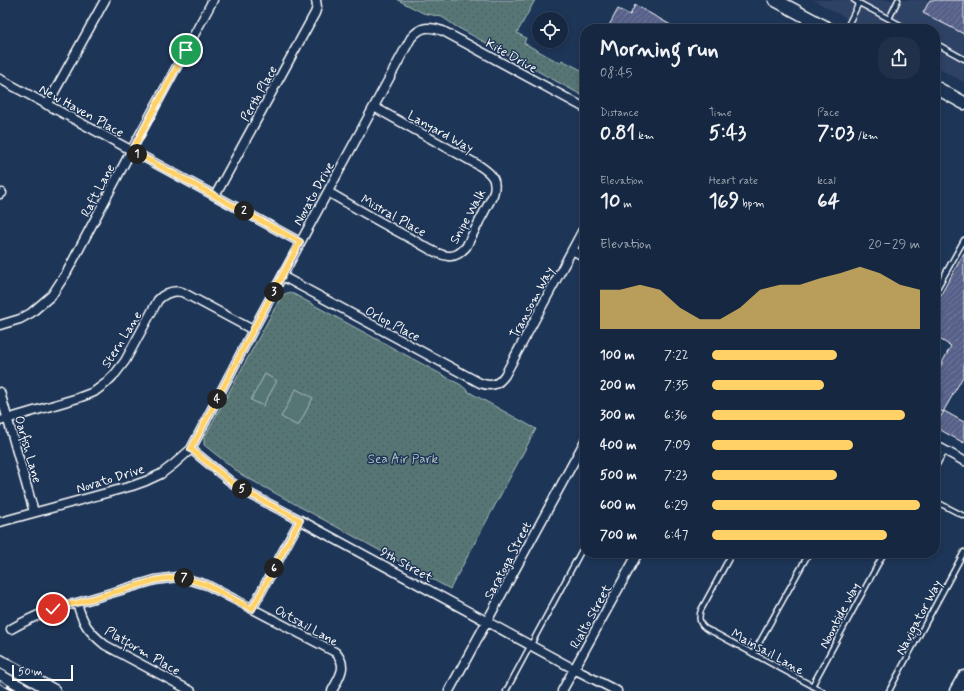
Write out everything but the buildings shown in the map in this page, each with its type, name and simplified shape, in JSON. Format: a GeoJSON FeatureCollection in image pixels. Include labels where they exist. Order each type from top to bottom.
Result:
{"type":"FeatureCollection","features":[{"type":"Feature","properties":{"kind":"main road"},"geometry":{"type":"LineString","coordinates":[[775,0],[820,24]]}},
{"type":"Feature","properties":{"kind":"main road"},"geometry":{"type":"LineString","coordinates":[[940,90],[964,102]]}},
{"type":"Feature","properties":{"kind":"main road"},"geometry":{"type":"LineString","coordinates":[[0,661],[54,691]]}},
{"type":"Feature","properties":{"kind":"main road"},"geometry":{"type":"LineString","coordinates":[[956,691],[964,677]]}},
{"type":"Feature","properties":{"kind":"street"},"geometry":{"type":"LineString","coordinates":[[47,104],[105,0]]}},
{"type":"Feature","properties":{"kind":"street","name":"Raft Lane"},"geometry":{"type":"LineString","coordinates":[[0,325],[20,319],[52,295],[67,272],[213,0]]}},
{"type":"Feature","properties":{"kind":"street","name":"Perth Place"},"geometry":{"type":"LineString","coordinates":[[216,196],[315,13],[317,7],[316,0]]}},
{"type":"Feature","properties":{"kind":"street","name":"Novato Drive"},"geometry":{"type":"LineString","coordinates":[[0,522],[146,481],[160,474],[191,449],[300,242],[411,38],[416,32],[426,28]]}},
{"type":"Feature","properties":{"kind":"street","name":"Kite Drive"},"geometry":{"type":"LineString","coordinates":[[426,28],[434,28],[443,31],[580,105]]}},
{"type":"Feature","properties":{"kind":"street","name":"New Haven Place"},"geometry":{"type":"LineString","coordinates":[[0,79],[300,242]]}},
{"type":"Feature","properties":{"kind":"street","name":"Lanyard Way"},"geometry":{"type":"LineString","coordinates":[[374,108],[480,166],[488,171],[494,179]]}},
{"type":"Feature","properties":{"kind":"street","name":"Snipe Walk"},"geometry":{"type":"LineString","coordinates":[[449,256],[457,255],[466,247],[493,195],[495,189],[494,179]]}},
{"type":"Feature","properties":{"kind":"street","name":"Mistral Place"},"geometry":{"type":"LineString","coordinates":[[328,192],[433,251],[444,256],[449,256]]}},
{"type":"Feature","properties":{"kind":"street","name":"Transom Way"},"geometry":{"type":"LineString","coordinates":[[493,385],[501,381],[580,235]]}},
{"type":"Feature","properties":{"kind":"street"},"geometry":{"type":"LineString","coordinates":[[572,250],[580,254]]}},
{"type":"Feature","properties":{"kind":"street","name":"Orlop Place"},"geometry":{"type":"LineString","coordinates":[[282,276],[480,383],[493,385]]}},
{"type":"Feature","properties":{"kind":"street","name":"Stern Lane"},"geometry":{"type":"LineString","coordinates":[[4,420],[94,392],[115,374],[125,361],[158,300],[167,293],[177,291],[182,292],[253,330]]}},
{"type":"Feature","properties":{"kind":"street","name":"Oarfish Lane"},"geometry":{"type":"LineString","coordinates":[[0,392],[4,420],[34,512]]}},
{"type":"Feature","properties":{"kind":"street"},"geometry":{"type":"LineString","coordinates":[[940,448],[964,460]]}},
{"type":"Feature","properties":{"kind":"street","name":"9th Street"},"geometry":{"type":"LineString","coordinates":[[191,449],[231,482],[246,492],[617,691]]}},
{"type":"Feature","properties":{"kind":"street","name":"Saratoga Street"},"geometry":{"type":"LineString","coordinates":[[449,691],[580,456]]}},
{"type":"Feature","properties":{"kind":"street"},"geometry":{"type":"LineString","coordinates":[[252,609],[300,520]]}},
{"type":"Feature","properties":{"kind":"street","name":"Rialto Street"},"geometry":{"type":"LineString","coordinates":[[562,691],[635,558]]}},
{"type":"Feature","properties":{"kind":"street","name":"Outsail Lane"},"geometry":{"type":"LineString","coordinates":[[11,629],[40,614],[64,605],[77,603],[156,580],[177,577],[184,578],[207,585],[335,652],[340,657],[342,670],[332,691]]}},
{"type":"Feature","properties":{"kind":"street","name":"Platform Place"},"geometry":{"type":"LineString","coordinates":[[77,603],[81,617],[88,628],[105,644],[191,691]]}},
{"type":"Feature","properties":{"kind":"lane"},"geometry":{"type":"LineString","coordinates":[[854,0],[898,24]]}},
{"type":"Feature","properties":{"kind":"lane"},"geometry":{"type":"LineString","coordinates":[[889,19],[898,0]]}},
{"type":"Feature","properties":{"kind":"lane"},"geometry":{"type":"LineString","coordinates":[[848,24],[859,3]]}},
{"type":"Feature","properties":{"kind":"lane"},"geometry":{"type":"LineString","coordinates":[[940,46],[964,59]]}},
{"type":"Feature","properties":{"kind":"lane"},"geometry":{"type":"LineString","coordinates":[[940,283],[964,240]]}},
{"type":"Feature","properties":{"kind":"lane"},"geometry":{"type":"LineString","coordinates":[[940,459],[945,450]]}},
{"type":"Feature","properties":{"kind":"lane"},"geometry":{"type":"LineString","coordinates":[[940,504],[964,516]]}},
{"type":"Feature","properties":{"kind":"lane","name":"Navigator Way"},"geometry":{"type":"LineString","coordinates":[[889,691],[964,552]]}},
{"type":"Feature","properties":{"kind":"lane"},"geometry":{"type":"LineString","coordinates":[[506,691],[580,553]]}},
{"type":"Feature","properties":{"kind":"lane","name":"Mainsail Lane"},"geometry":{"type":"LineString","coordinates":[[729,558],[699,614],[702,624],[705,628],[822,691]]}},
{"type":"Feature","properties":{"kind":"lane"},"geometry":{"type":"LineString","coordinates":[[754,654],[806,558]]}},
{"type":"Feature","properties":{"kind":"lane","name":"Noontide Way"},"geometry":{"type":"LineString","coordinates":[[812,686],[881,558]]}},
{"type":"Feature","properties":{"kind":"shaded area"},"geometry":{"type":"Polygon","coordinates":[[[813,0],[964,0],[964,82],[940,70],[940,24],[857,24],[813,0]]]}},
{"type":"Feature","properties":{"kind":"green space"},"geometry":{"type":"Polygon","coordinates":[[[398,0],[535,0],[517,33],[526,38],[524,43],[532,48],[560,63],[562,60],[580,69],[580,94],[455,26],[442,17],[423,13],[398,0]]]}},
{"type":"Feature","properties":{"kind":"green space","name":"Sea Air Park"},"geometry":{"type":"Polygon","coordinates":[[[290,292],[461,385],[469,392],[536,429],[450,589],[242,475],[204,445],[204,438],[282,295],[290,292]]]}},
{"type":"Feature","properties":{"kind":"green space"},"geometry":{"type":"Polygon","coordinates":[[[265,374],[277,381],[263,406],[251,400],[265,374]]]}},
{"type":"Feature","properties":{"kind":"green space"},"geometry":{"type":"Polygon","coordinates":[[[296,389],[313,398],[298,426],[281,417],[296,389]]]}},
{"type":"Feature","properties":{"kind":"railway"},"geometry":{"type":"LineString","coordinates":[[0,682],[16,691]]}},
{"type":"Feature","properties":{"kind":"route"},"geometry":{"type":"LineString","coordinates":[[53,609],[156,580],[177,577],[207,585],[252,609],[300,520],[246,492],[231,482],[191,449],[300,242],[132,151],[186,50]]}}]}
